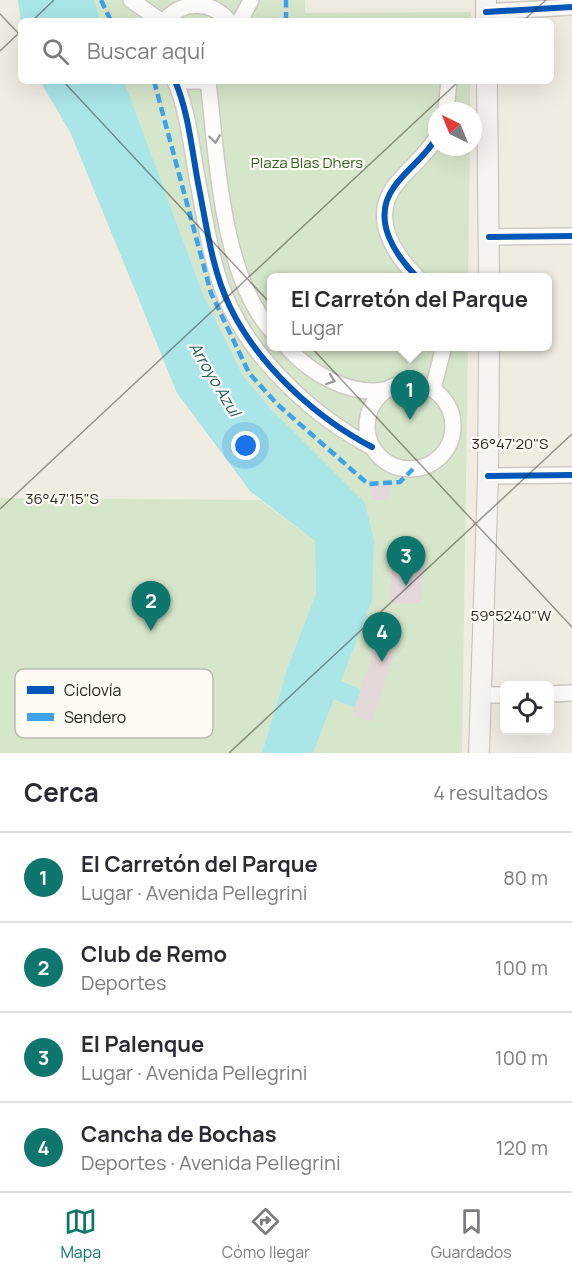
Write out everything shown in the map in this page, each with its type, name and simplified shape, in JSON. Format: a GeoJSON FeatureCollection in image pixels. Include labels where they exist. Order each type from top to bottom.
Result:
{"type":"FeatureCollection","features":[{"type":"Feature","properties":{"kind":"main road"},"geometry":{"type":"LineString","coordinates":[[487,84],[489,273]]}},
{"type":"Feature","properties":{"kind":"main road"},"geometry":{"type":"LineString","coordinates":[[479,753],[488,476],[489,351]]}},
{"type":"Feature","properties":{"kind":"street"},"geometry":{"type":"LineString","coordinates":[[131,0],[158,18]]}},
{"type":"Feature","properties":{"kind":"street"},"geometry":{"type":"LineString","coordinates":[[242,18],[251,0]]}},
{"type":"Feature","properties":{"kind":"street"},"geometry":{"type":"LineString","coordinates":[[167,18],[182,6],[208,2],[226,18]]}},
{"type":"Feature","properties":{"kind":"street"},"geometry":{"type":"LineString","coordinates":[[486,11],[572,7]]}},
{"type":"Feature","properties":{"kind":"street"},"geometry":{"type":"LineString","coordinates":[[176,84],[183,106],[210,248],[230,308],[249,339],[291,386],[343,431],[372,447]]}},
{"type":"Feature","properties":{"kind":"street"},"geometry":{"type":"LineString","coordinates":[[207,84],[231,249],[245,289],[267,323]]}},
{"type":"Feature","properties":{"kind":"street"},"geometry":{"type":"LineString","coordinates":[[447,102],[449,84]]}},
{"type":"Feature","properties":{"kind":"street"},"geometry":{"type":"LineString","coordinates":[[413,273],[392,247],[384,209],[394,186],[428,147]]}},
{"type":"Feature","properties":{"kind":"street"},"geometry":{"type":"LineString","coordinates":[[489,237],[572,237]]}},
{"type":"Feature","properties":{"kind":"street"},"geometry":{"type":"LineString","coordinates":[[291,351],[310,370],[327,380],[371,392],[409,382],[433,388],[448,405],[453,428],[446,450],[438,458],[422,467],[401,468],[379,457],[367,435],[368,416],[376,399],[385,390]]}},
{"type":"Feature","properties":{"kind":"street"},"geometry":{"type":"LineString","coordinates":[[433,388],[443,351]]}},
{"type":"Feature","properties":{"kind":"street"},"geometry":{"type":"LineString","coordinates":[[488,476],[572,475]]}},
{"type":"Feature","properties":{"kind":"street"},"geometry":{"type":"LineString","coordinates":[[554,694],[572,693]]}},
{"type":"Feature","properties":{"kind":"street"},"geometry":{"type":"LineString","coordinates":[[481,695],[500,695]]}},
{"type":"Feature","properties":{"kind":"green space"},"geometry":{"type":"Polygon","coordinates":[[[94,0],[305,0],[305,13],[471,12],[471,18],[100,18],[94,0]]]}},
{"type":"Feature","properties":{"kind":"green space","name":"Plaza Blas Dhers"},"geometry":{"type":"Polygon","coordinates":[[[125,84],[470,84],[470,102],[428,102],[428,156],[470,156],[468,273],[267,273],[267,351],[468,351],[462,753],[313,753],[372,600],[272,410],[243,376],[203,294],[125,84]]]}},
{"type":"Feature","properties":{"kind":"green space"},"geometry":{"type":"Polygon","coordinates":[[[0,498],[260,500],[315,541],[316,593],[287,669],[262,753],[0,753],[0,498]]]}},
{"type":"Feature","properties":{"kind":"water"},"geometry":{"type":"Polygon","coordinates":[[[18,0],[94,0],[100,18],[20,18],[18,0]]]}},
{"type":"Feature","properties":{"kind":"water","name":"Arroyo Azul"},"geometry":{"type":"Polygon","coordinates":[[[42,84],[125,84],[203,294],[243,376],[272,410],[365,503],[374,541],[372,600],[341,681],[362,690],[355,708],[334,699],[313,753],[262,753],[287,669],[316,593],[315,541],[250,491],[177,393],[71,134],[42,84]]]}},
{"type":"Feature","properties":{"kind":"building"},"geometry":{"type":"Polygon","coordinates":[[[372,485],[390,485],[390,500],[372,500],[372,485]]]}},
{"type":"Feature","properties":{"kind":"building"},"geometry":{"type":"Polygon","coordinates":[[[416,554],[424,563],[421,603],[394,604],[390,599],[392,559],[407,561],[416,554]]]}},
{"type":"Feature","properties":{"kind":"building"},"geometry":{"type":"Polygon","coordinates":[[[380,633],[399,638],[372,722],[352,715],[380,633]]]}},
{"type":"Feature","properties":{"kind":"marked path"},"geometry":{"type":"LineString","coordinates":[[101,0],[110,18]]}},
{"type":"Feature","properties":{"kind":"marked path"},"geometry":{"type":"LineString","coordinates":[[286,0],[286,18]]}},
{"type":"Feature","properties":{"kind":"marked path"},"geometry":{"type":"LineString","coordinates":[[155,84],[211,293],[249,373],[277,404],[368,484],[400,482],[413,469]]}},
{"type":"Feature","properties":{"kind":"cycle path"},"geometry":{"type":"LineString","coordinates":[[486,12],[572,7]]}},
{"type":"Feature","properties":{"kind":"cycle path"},"geometry":{"type":"LineString","coordinates":[[176,84],[187,120],[214,264],[230,307],[256,349],[290,388],[330,421],[372,447]]}},
{"type":"Feature","properties":{"kind":"cycle path"},"geometry":{"type":"LineString","coordinates":[[413,273],[388,236],[385,211],[387,199],[394,187],[428,149]]}},
{"type":"Feature","properties":{"kind":"cycle path"},"geometry":{"type":"LineString","coordinates":[[489,237],[572,236]]}},
{"type":"Feature","properties":{"kind":"cycle path"},"geometry":{"type":"LineString","coordinates":[[488,476],[572,475]]}},
{"type":"Feature","properties":{"kind":"place","name":"El Carretón del Parque"},"geometry":{"type":"Point","coordinates":[410,420]}},
{"type":"Feature","properties":{"kind":"place","name":"El Palenque"},"geometry":{"type":"Point","coordinates":[406,586]}},
{"type":"Feature","properties":{"kind":"place","name":"Club de Remo"},"geometry":{"type":"Point","coordinates":[151,631]}},
{"type":"Feature","properties":{"kind":"place","name":"Cancha de Bochas"},"geometry":{"type":"Point","coordinates":[382,662]}}]}
